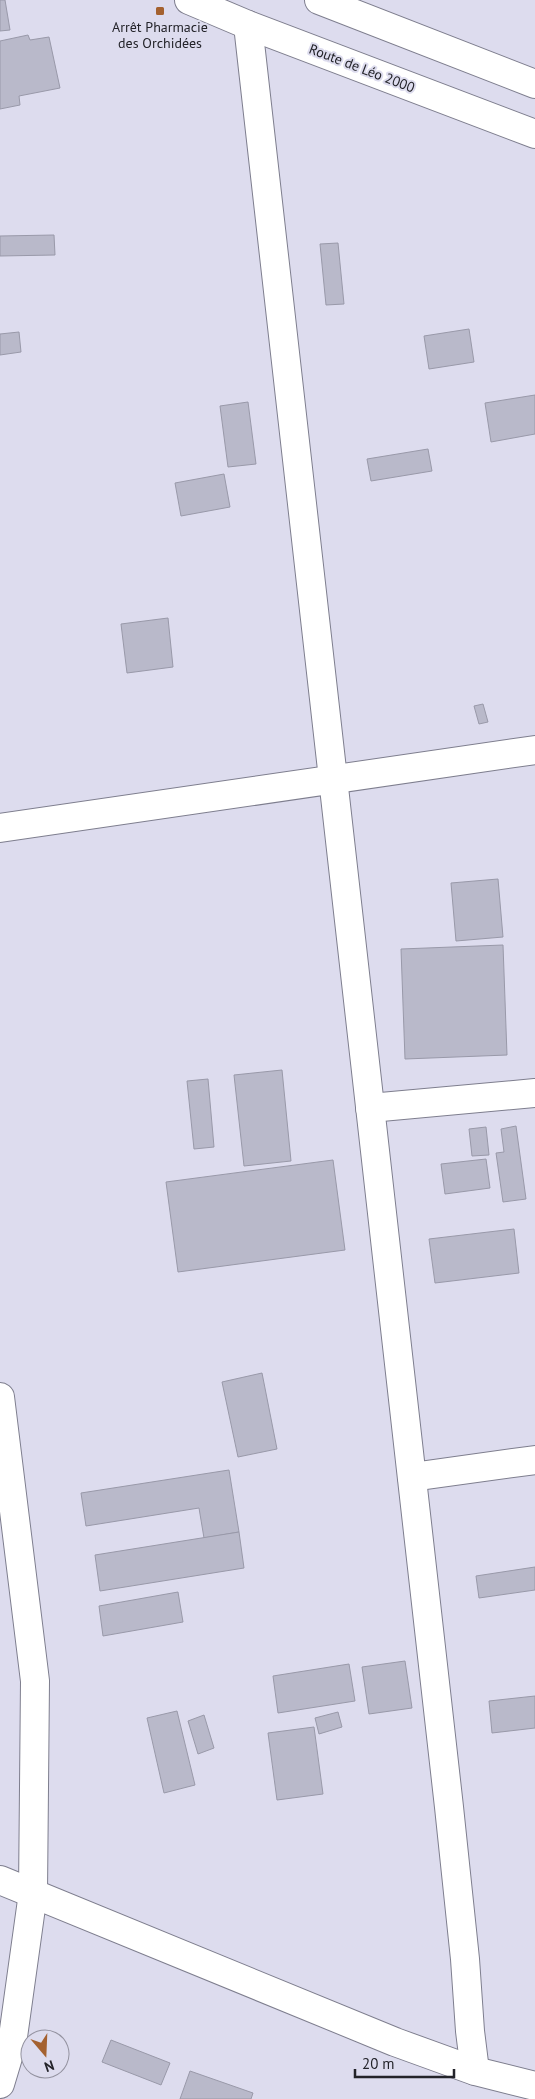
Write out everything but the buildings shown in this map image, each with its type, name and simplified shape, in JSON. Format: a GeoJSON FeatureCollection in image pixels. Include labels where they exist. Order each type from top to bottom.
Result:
{"type":"FeatureCollection","features":[{"type":"Feature","properties":{"kind":"street","name":"Route de Léo 2000"},"geometry":{"type":"LineString","coordinates":[[189,0],[248,25],[535,134]]}},
{"type":"Feature","properties":{"kind":"street"},"geometry":{"type":"LineString","coordinates":[[319,0],[535,84]]}},
{"type":"Feature","properties":{"kind":"street"},"geometry":{"type":"LineString","coordinates":[[248,25],[412,1477],[464,1950],[475,2071]]}},
{"type":"Feature","properties":{"kind":"street"},"geometry":{"type":"LineString","coordinates":[[0,828],[535,750]]}},
{"type":"Feature","properties":{"kind":"street"},"geometry":{"type":"LineString","coordinates":[[370,1108],[535,1092]]}},
{"type":"Feature","properties":{"kind":"street"},"geometry":{"type":"LineString","coordinates":[[0,1397],[35,1681],[34,1893],[12,2044],[0,2084]]}},
{"type":"Feature","properties":{"kind":"street"},"geometry":{"type":"LineString","coordinates":[[412,1477],[535,1460]]}},
{"type":"Feature","properties":{"kind":"street"},"geometry":{"type":"LineString","coordinates":[[0,1880],[395,2042],[475,2071],[535,2086]]}},
{"type":"Feature","properties":{"kind":"place","name":"Arrêt Pharmacie des Orchidées"},"geometry":{"type":"Point","coordinates":[160,11]}}]}
